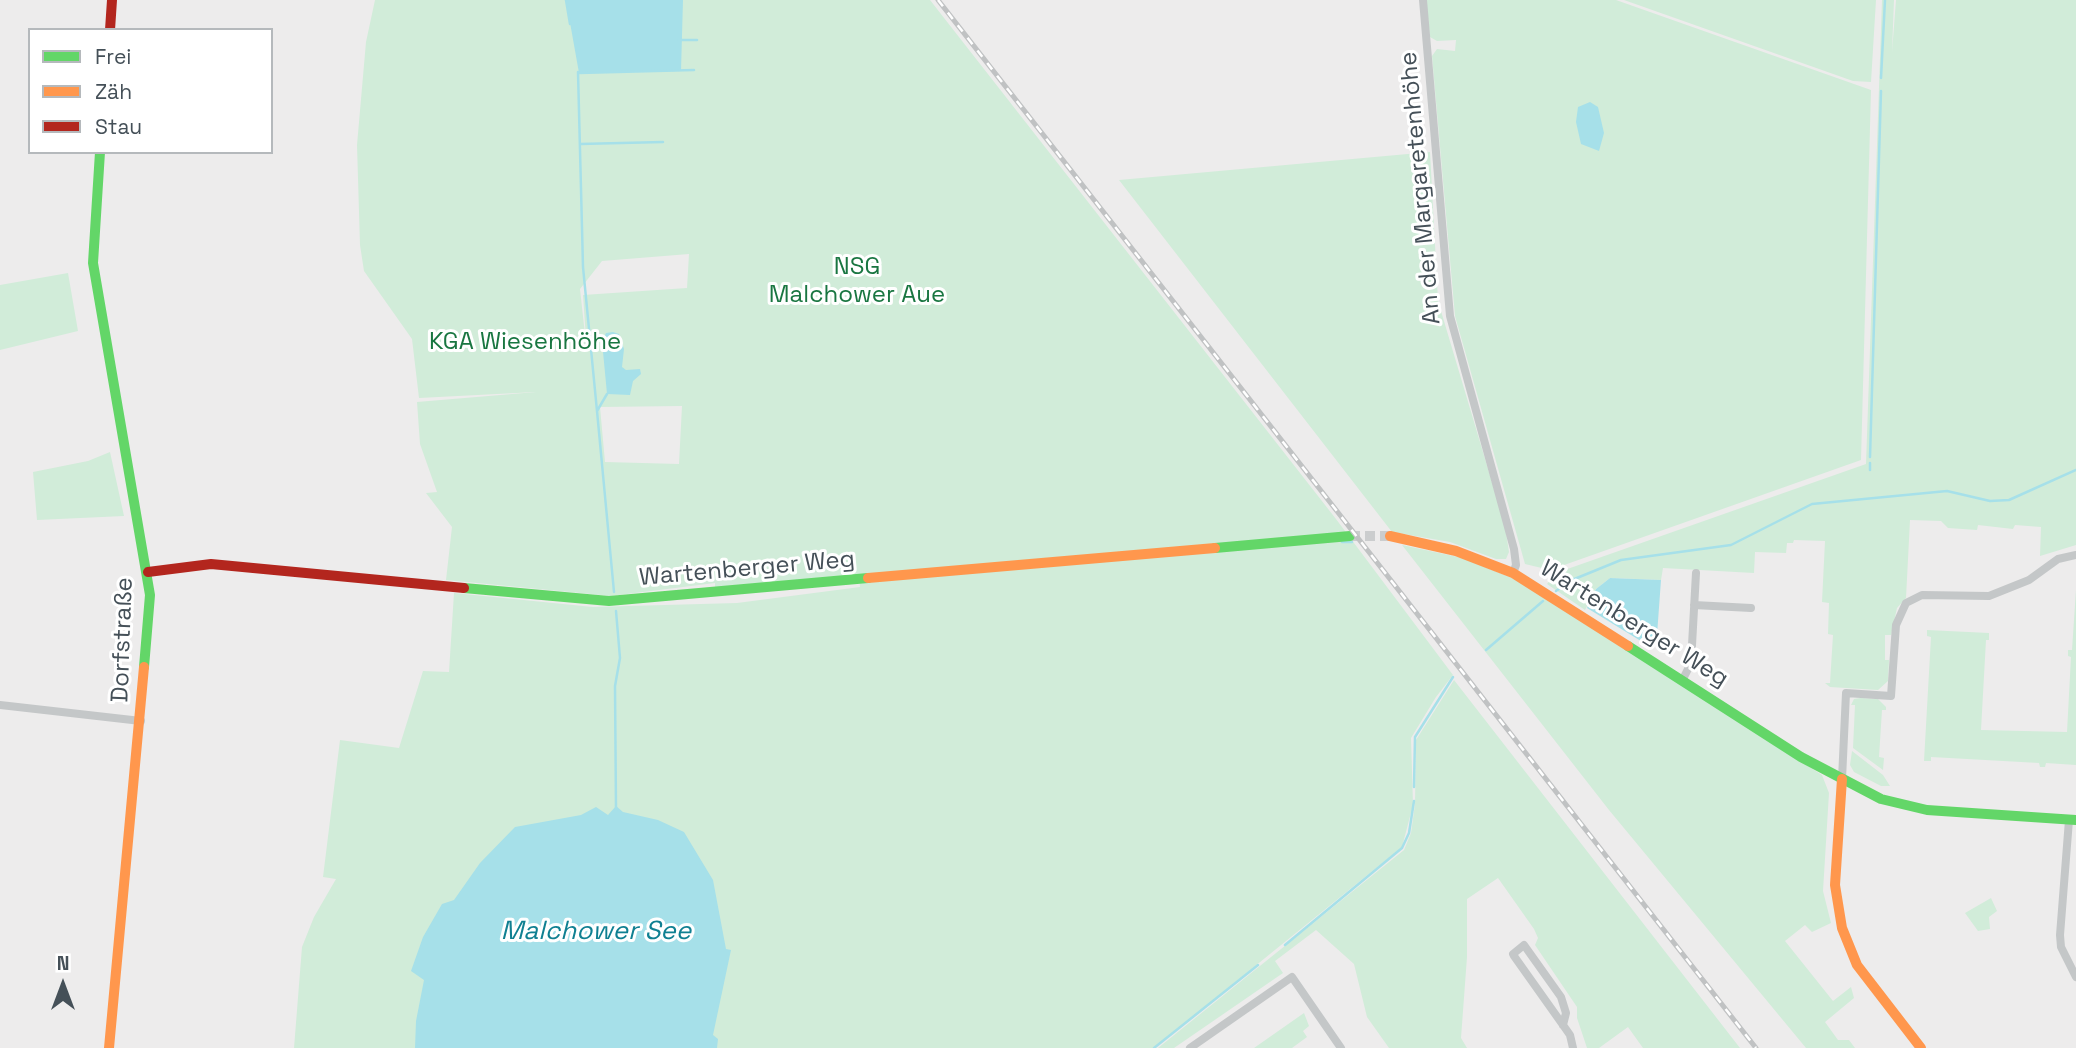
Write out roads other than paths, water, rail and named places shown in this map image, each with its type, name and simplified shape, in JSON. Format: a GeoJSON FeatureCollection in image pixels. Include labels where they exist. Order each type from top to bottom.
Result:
{"type":"FeatureCollection","features":[{"type":"Feature","properties":{"kind":"main road"},"geometry":{"type":"LineString","coordinates":[[110,28],[112,0]]}},
{"type":"Feature","properties":{"kind":"main road","name":"Dorfstraße"},"geometry":{"type":"LineString","coordinates":[[100,154],[93,263],[148,572],[149,618],[109,1048]]}},
{"type":"Feature","properties":{"kind":"main road","name":"Wartenberger Weg"},"geometry":{"type":"LineString","coordinates":[[148,572],[211,564],[609,601],[1350,536]]}},
{"type":"Feature","properties":{"kind":"main road","name":"Wartenberger Weg"},"geometry":{"type":"LineString","coordinates":[[1390,536],[1456,551],[1513,573],[1683,679],[1801,757],[1881,799],[1927,810],[2072,820]]}},
{"type":"Feature","properties":{"kind":"main road"},"geometry":{"type":"LineString","coordinates":[[1842,779],[1835,885],[1842,928],[1857,965],[1921,1048]]}},
{"type":"Feature","properties":{"kind":"street","name":"An der Margaretenhöhe"},"geometry":{"type":"LineString","coordinates":[[1423,0],[1450,316],[1514,549],[1516,565],[1513,573]]}},
{"type":"Feature","properties":{"kind":"street"},"geometry":{"type":"LineString","coordinates":[[1842,779],[1846,693],[1891,696],[1896,625],[1906,603],[1922,595],[1989,596],[2029,580],[2058,559],[2076,555]]}},
{"type":"Feature","properties":{"kind":"street"},"geometry":{"type":"LineString","coordinates":[[1683,679],[1691,663],[1696,573]]}},
{"type":"Feature","properties":{"kind":"street"},"geometry":{"type":"LineString","coordinates":[[1694,605],[1751,608]]}},
{"type":"Feature","properties":{"kind":"street"},"geometry":{"type":"LineString","coordinates":[[0,705],[141,721]]}},
{"type":"Feature","properties":{"kind":"street"},"geometry":{"type":"LineString","coordinates":[[2072,820],[2059,916],[2061,947],[2076,977]]}},
{"type":"Feature","properties":{"kind":"street"},"geometry":{"type":"LineString","coordinates":[[1563,1025],[1566,1013],[1561,997],[1524,945],[1513,954],[1570,1035],[1573,1048]]}},
{"type":"Feature","properties":{"kind":"street"},"geometry":{"type":"LineString","coordinates":[[1190,1048],[1292,977],[1341,1048]]}},
{"type":"Feature","properties":{"kind":"water"},"geometry":{"type":"Polygon","coordinates":[[[566,0],[683,0],[681,71],[579,73],[566,0]]]}},
{"type":"Feature","properties":{"kind":"water"},"geometry":{"type":"Polygon","coordinates":[[[1590,102],[1598,107],[1604,133],[1599,151],[1581,144],[1576,122],[1578,107],[1590,102]]]}},
{"type":"Feature","properties":{"kind":"water"},"geometry":{"type":"Polygon","coordinates":[[[606,333],[619,334],[624,349],[622,367],[626,370],[640,369],[641,374],[633,381],[630,395],[607,394],[602,341],[606,333]]]}},
{"type":"Feature","properties":{"kind":"water"},"geometry":{"type":"Polygon","coordinates":[[[1610,578],[1661,580],[1657,635],[1649,646],[1587,608],[1596,589],[1610,578]]]}},
{"type":"Feature","properties":{"kind":"water","name":"Malchower See"},"geometry":{"type":"Polygon","coordinates":[[[616,806],[623,812],[658,820],[684,832],[713,880],[726,949],[731,950],[713,1035],[718,1039],[717,1048],[415,1048],[416,1021],[424,980],[411,971],[423,937],[442,904],[454,900],[480,863],[515,827],[581,815],[596,807],[608,815],[616,806]]]}},
{"type":"Feature","properties":{"kind":"waterway"},"geometry":{"type":"LineString","coordinates":[[566,0],[570,24]]}},
{"type":"Feature","properties":{"kind":"waterway"},"geometry":{"type":"LineString","coordinates":[[1881,78],[1885,0]]}},
{"type":"Feature","properties":{"kind":"waterway"},"geometry":{"type":"LineString","coordinates":[[679,40],[697,40]]}},
{"type":"Feature","properties":{"kind":"waterway"},"geometry":{"type":"LineString","coordinates":[[579,73],[694,70]]}},
{"type":"Feature","properties":{"kind":"waterway"},"geometry":{"type":"LineString","coordinates":[[578,72],[583,267],[597,411]]}},
{"type":"Feature","properties":{"kind":"waterway"},"geometry":{"type":"LineString","coordinates":[[1870,457],[1881,91]]}},
{"type":"Feature","properties":{"kind":"waterway"},"geometry":{"type":"LineString","coordinates":[[580,144],[663,142]]}},
{"type":"Feature","properties":{"kind":"waterway"},"geometry":{"type":"LineString","coordinates":[[607,394],[597,411],[614,592]]}},
{"type":"Feature","properties":{"kind":"waterway"},"geometry":{"type":"LineString","coordinates":[[1870,463],[1870,470]]}},
{"type":"Feature","properties":{"kind":"waterway"},"geometry":{"type":"LineString","coordinates":[[1556,591],[1572,580],[1621,560],[1731,545],[1812,504],[1947,491],[1990,501],[2009,500],[2076,470]]}},
{"type":"Feature","properties":{"kind":"waterway"},"geometry":{"type":"LineString","coordinates":[[1342,542],[1352,542]]}},
{"type":"Feature","properties":{"kind":"waterway"},"geometry":{"type":"LineString","coordinates":[[1486,650],[1543,601]]}},
{"type":"Feature","properties":{"kind":"waterway"},"geometry":{"type":"LineString","coordinates":[[616,611],[620,658],[615,686],[616,810]]}},
{"type":"Feature","properties":{"kind":"waterway"},"geometry":{"type":"LineString","coordinates":[[1414,787],[1415,737],[1453,677]]}},
{"type":"Feature","properties":{"kind":"waterway"},"geometry":{"type":"LineString","coordinates":[[1285,945],[1402,848],[1409,833],[1414,801]]}},
{"type":"Feature","properties":{"kind":"waterway"},"geometry":{"type":"LineString","coordinates":[[1154,1048],[1258,965]]}},
{"type":"Feature","properties":{"kind":"tunnel"},"geometry":{"type":"LineString","coordinates":[[1350,536],[1390,536]]}},
{"type":"Feature","properties":{"kind":"railway"},"geometry":{"type":"LineString","coordinates":[[938,0],[1756,1048]]}},
{"type":"Feature","properties":{"kind":"park label","name":"NSG Malchower Aue"},"geometry":{"type":"Point","coordinates":[857,281]}},
{"type":"Feature","properties":{"kind":"park label","name":"KGA Wiesenhöhe"},"geometry":{"type":"Point","coordinates":[525,342]}}]}
